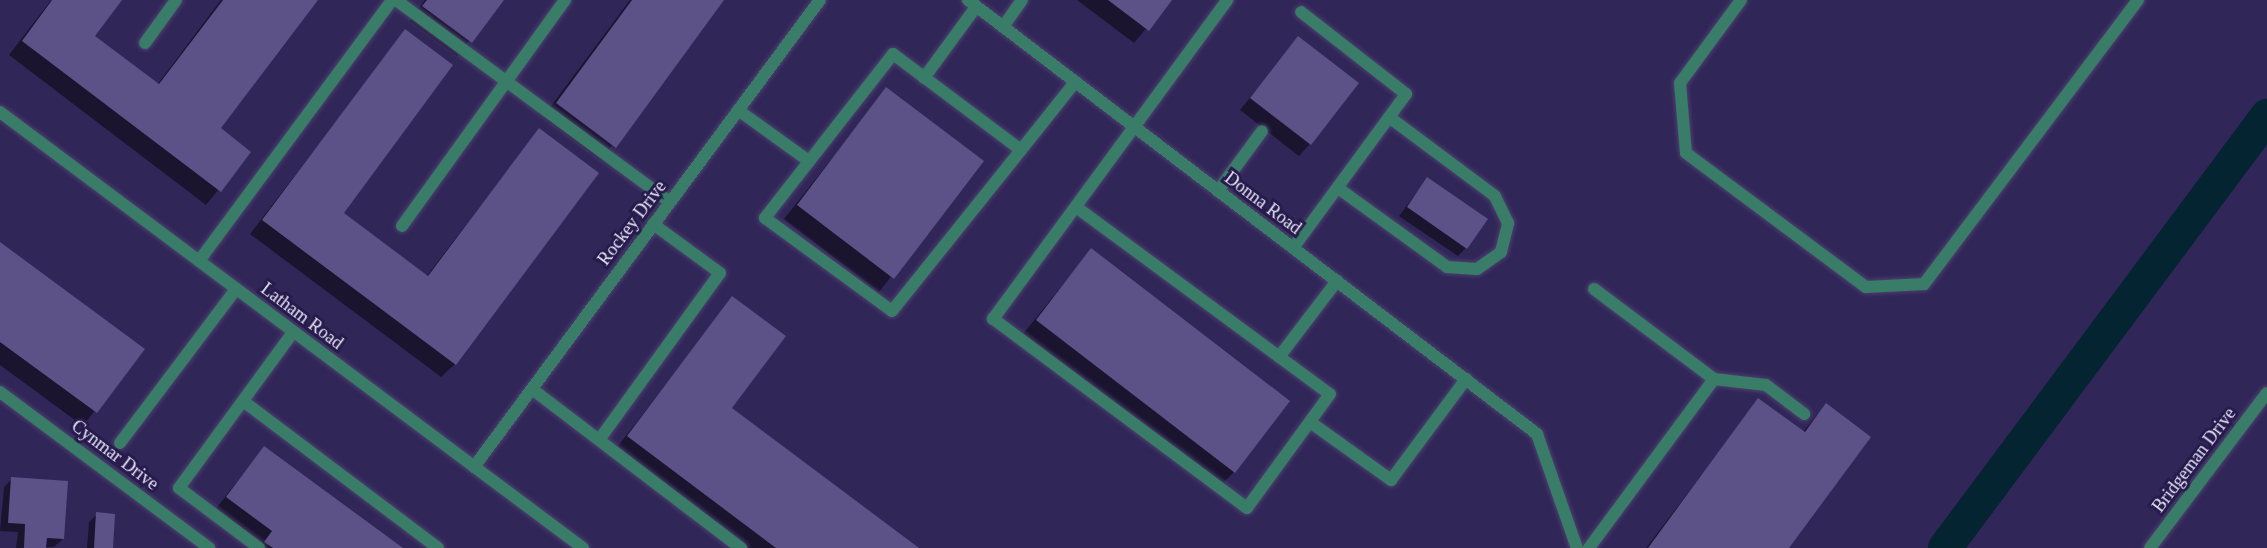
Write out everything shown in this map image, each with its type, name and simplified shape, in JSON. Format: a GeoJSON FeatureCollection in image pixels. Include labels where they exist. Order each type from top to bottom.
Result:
{"type":"FeatureCollection","features":[{"type":"Feature","properties":{"kind":"street"},"geometry":{"type":"LineString","coordinates":[[145,43],[176,0]]}},
{"type":"Feature","properties":{"kind":"street"},"geometry":{"type":"LineString","coordinates":[[199,261],[394,0],[670,202]]}},
{"type":"Feature","properties":{"kind":"street"},"geometry":{"type":"LineString","coordinates":[[402,226],[565,0]]}},
{"type":"Feature","properties":{"kind":"street","name":"Rockey Drive"},"geometry":{"type":"LineString","coordinates":[[474,467],[820,0]]}},
{"type":"Feature","properties":{"kind":"street"},"geometry":{"type":"LineString","coordinates":[[1003,27],[1022,0]]}},
{"type":"Feature","properties":{"kind":"street"},"geometry":{"type":"LineString","coordinates":[[1076,207],[1330,394],[1246,508],[993,319],[1227,0]]}},
{"type":"Feature","properties":{"kind":"street"},"geometry":{"type":"LineString","coordinates":[[1741,0],[1680,83],[1686,153],[1866,287],[1924,284],[2138,0]]}},
{"type":"Feature","properties":{"kind":"street"},"geometry":{"type":"LineString","coordinates":[[924,78],[972,3]]}},
{"type":"Feature","properties":{"kind":"street","name":"Donna Road"},"geometry":{"type":"LineString","coordinates":[[972,3],[1537,434],[1576,548]]}},
{"type":"Feature","properties":{"kind":"street"},"geometry":{"type":"LineString","coordinates":[[1293,248],[1406,94],[1301,12]]}},
{"type":"Feature","properties":{"kind":"street"},"geometry":{"type":"LineString","coordinates":[[1021,150],[892,54],[765,218],[892,311],[1021,150],[1075,82]]}},
{"type":"Feature","properties":{"kind":"street"},"geometry":{"type":"LineString","coordinates":[[738,110],[809,161]]}},
{"type":"Feature","properties":{"kind":"street","name":"Latham Road"},"geometry":{"type":"LineString","coordinates":[[0,112],[583,548]]}},
{"type":"Feature","properties":{"kind":"street"},"geometry":{"type":"LineString","coordinates":[[1338,188],[1447,267],[1477,269],[1501,252],[1508,223],[1495,196],[1389,117]]}},
{"type":"Feature","properties":{"kind":"street"},"geometry":{"type":"LineString","coordinates":[[1218,190],[1262,131]]}},
{"type":"Feature","properties":{"kind":"street"},"geometry":{"type":"LineString","coordinates":[[599,440],[720,273],[653,224]]}},
{"type":"Feature","properties":{"kind":"street"},"geometry":{"type":"LineString","coordinates":[[1280,357],[1337,281]]}},
{"type":"Feature","properties":{"kind":"street"},"geometry":{"type":"LineString","coordinates":[[120,442],[236,289]]}},
{"type":"Feature","properties":{"kind":"street"},"geometry":{"type":"LineString","coordinates":[[1594,289],[1714,379],[1766,385],[1804,414]]}},
{"type":"Feature","properties":{"kind":"street"},"geometry":{"type":"LineString","coordinates":[[259,548],[179,488],[293,332]]}},
{"type":"Feature","properties":{"kind":"street"},"geometry":{"type":"LineString","coordinates":[[1310,422],[1390,480],[1466,379]]}},
{"type":"Feature","properties":{"kind":"street"},"geometry":{"type":"LineString","coordinates":[[1589,548],[1714,379]]}},
{"type":"Feature","properties":{"kind":"street"},"geometry":{"type":"LineString","coordinates":[[532,389],[741,548]]}},
{"type":"Feature","properties":{"kind":"street","name":"Cynmar Drive"},"geometry":{"type":"LineString","coordinates":[[0,392],[209,548]]}},
{"type":"Feature","properties":{"kind":"street","name":"Bridgeman Drive"},"geometry":{"type":"LineString","coordinates":[[2150,548],[2267,393]]}},
{"type":"Feature","properties":{"kind":"street"},"geometry":{"type":"LineString","coordinates":[[243,401],[438,548]]}},
{"type":"Feature","properties":{"kind":"building"},"geometry":{"type":"Polygon","coordinates":[[[52,0],[122,0],[95,36],[159,84],[223,0],[318,0],[221,128],[251,152],[221,192],[22,41],[52,0]]]}},
{"type":"Feature","properties":{"kind":"building"},"geometry":{"type":"Polygon","coordinates":[[[427,0],[504,0],[472,43],[422,6],[427,0]]]}},
{"type":"Feature","properties":{"kind":"building"},"geometry":{"type":"Polygon","coordinates":[[[632,0],[724,0],[616,148],[556,103],[632,0]]]}},
{"type":"Feature","properties":{"kind":"building"},"geometry":{"type":"Polygon","coordinates":[[[1108,0],[1172,0],[1149,31],[1108,0]]]}},
{"type":"Feature","properties":{"kind":"building"},"geometry":{"type":"Polygon","coordinates":[[[405,29],[453,65],[344,213],[428,276],[539,128],[599,173],[456,365],[262,220],[405,29]]]}},
{"type":"Feature","properties":{"kind":"building"},"geometry":{"type":"Polygon","coordinates":[[[1298,36],[1359,83],[1311,145],[1250,98],[1298,36]]]}},
{"type":"Feature","properties":{"kind":"building"},"geometry":{"type":"Polygon","coordinates":[[[886,87],[984,161],[894,279],[797,205],[886,87]]]}},
{"type":"Feature","properties":{"kind":"building"},"geometry":{"type":"Polygon","coordinates":[[[1427,177],[1488,219],[1467,249],[1407,207],[1427,177]]]}},
{"type":"Feature","properties":{"kind":"building"},"geometry":{"type":"Polygon","coordinates":[[[0,242],[145,349],[97,413],[0,342],[0,242]]]}},
{"type":"Feature","properties":{"kind":"building"},"geometry":{"type":"Polygon","coordinates":[[[1091,248],[1290,401],[1235,473],[1036,320],[1091,248]]]}},
{"type":"Feature","properties":{"kind":"building"},"geometry":{"type":"Polygon","coordinates":[[[732,296],[786,336],[732,408],[919,548],[776,548],[627,436],[732,296]]]}},
{"type":"Feature","properties":{"kind":"building"},"geometry":{"type":"Polygon","coordinates":[[[1758,398],[1805,432],[1826,403],[1871,437],[1789,548],[1648,548],[1758,398]]]}},
{"type":"Feature","properties":{"kind":"building"},"geometry":{"type":"Polygon","coordinates":[[[264,446],[403,548],[273,548],[264,542],[272,531],[226,497],[264,446]]]}},
{"type":"Feature","properties":{"kind":"building"},"geometry":{"type":"Polygon","coordinates":[[[11,477],[68,481],[64,539],[47,538],[46,548],[24,548],[25,524],[8,523],[11,477]]]}},
{"type":"Feature","properties":{"kind":"building"},"geometry":{"type":"Polygon","coordinates":[[[96,512],[115,514],[113,548],[94,548],[96,512]]]}},
{"type":"Feature","properties":{"kind":"waterway"},"geometry":{"type":"LineString","coordinates":[[1945,548],[2267,116]]}}]}
